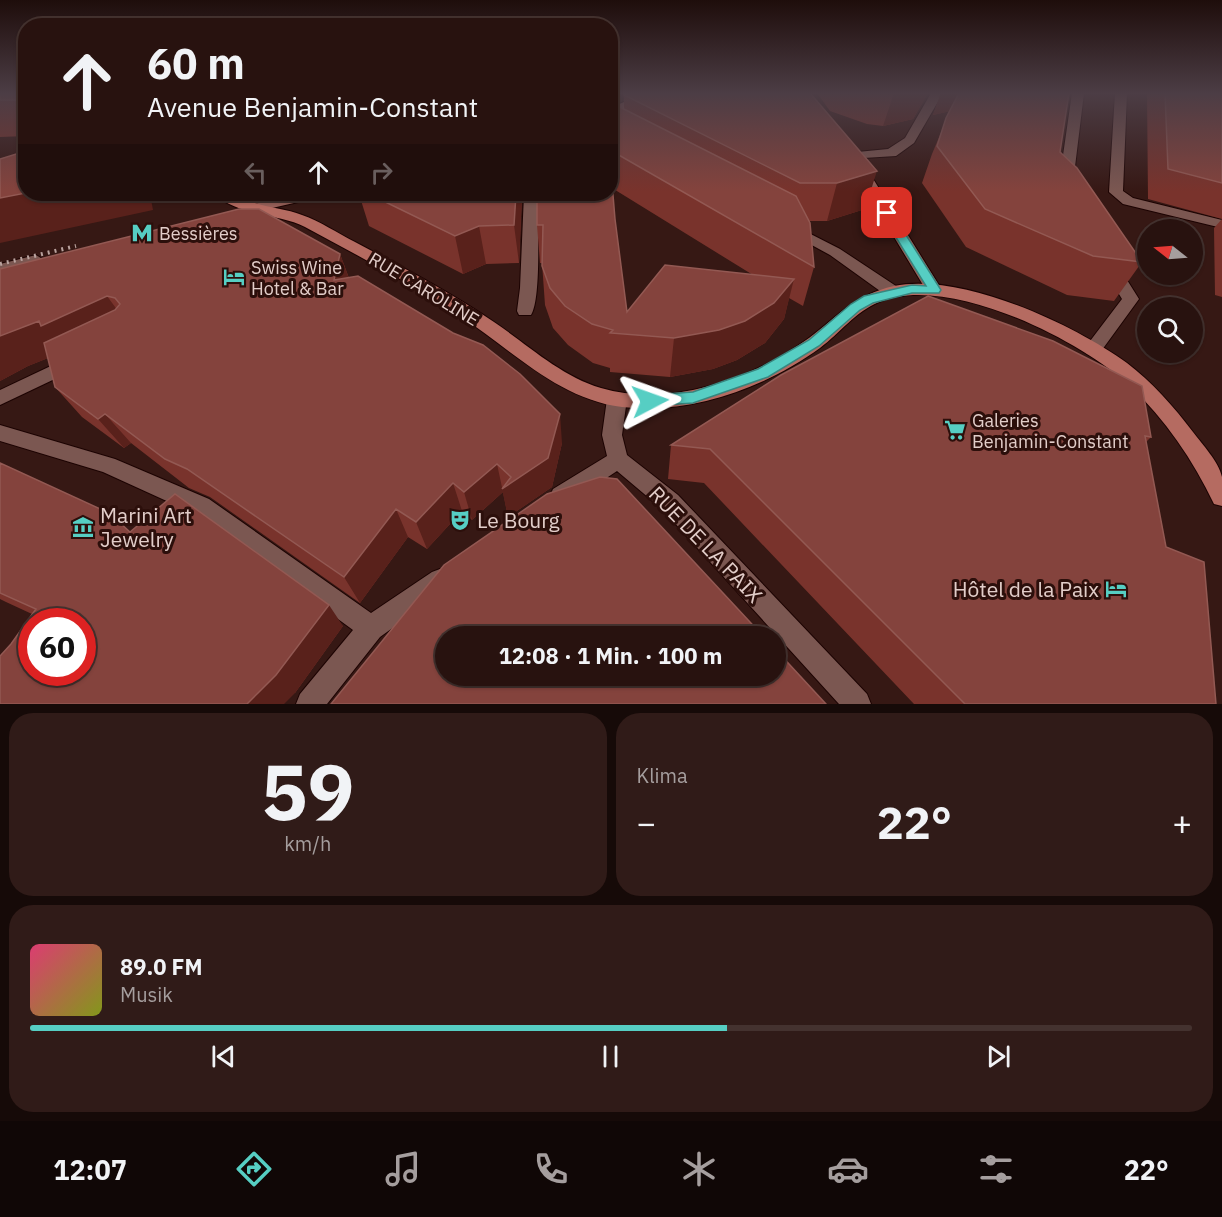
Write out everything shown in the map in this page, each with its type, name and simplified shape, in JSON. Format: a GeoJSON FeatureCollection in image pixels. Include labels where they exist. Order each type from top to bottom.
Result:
{"type":"FeatureCollection","features":[{"type":"Feature","properties":{"kind":"main road","name":"RUE CAROLINE"},"geometry":{"type":"LineString","coordinates":[[239,201],[300,219],[355,248],[484,324],[536,363],[579,388],[616,399],[650,401],[693,398],[763,373],[814,343],[856,307],[869,299],[893,292],[912,289],[934,290],[984,302],[1040,321],[1092,349],[1122,369],[1143,387],[1173,421],[1196,453],[1222,497]]}},
{"type":"Feature","properties":{"kind":"street"},"geometry":{"type":"LineString","coordinates":[[918,126],[910,140],[891,153],[849,152],[934,290]]}},
{"type":"Feature","properties":{"kind":"street"},"geometry":{"type":"LineString","coordinates":[[1071,200],[1065,180],[1073,126]]}},
{"type":"Feature","properties":{"kind":"street"},"geometry":{"type":"LineString","coordinates":[[1119,126],[1116,192],[1128,201],[1222,224]]}},
{"type":"Feature","properties":{"kind":"street"},"geometry":{"type":"LineString","coordinates":[[226,215],[285,201]]}},
{"type":"Feature","properties":{"kind":"street"},"geometry":{"type":"LineString","coordinates":[[525,311],[531,201]]}},
{"type":"Feature","properties":{"kind":"street"},"geometry":{"type":"LineString","coordinates":[[776,219],[835,252],[893,292]]}},
{"type":"Feature","properties":{"kind":"street"},"geometry":{"type":"LineString","coordinates":[[1092,349],[1131,299],[1102,254]]}},
{"type":"Feature","properties":{"kind":"street"},"geometry":{"type":"LineString","coordinates":[[0,269],[55,256]]}},
{"type":"Feature","properties":{"kind":"street"},"geometry":{"type":"LineString","coordinates":[[0,398],[90,354]]}},
{"type":"Feature","properties":{"kind":"street"},"geometry":{"type":"LineString","coordinates":[[542,509],[618,460],[612,435],[616,399]]}},
{"type":"Feature","properties":{"kind":"street"},"geometry":{"type":"LineString","coordinates":[[0,433],[108,465],[201,506],[371,628]]}},
{"type":"Feature","properties":{"kind":"street","name":"RUE DE LA PAIX"},"geometry":{"type":"LineString","coordinates":[[618,460],[670,502],[857,704]]}},
{"type":"Feature","properties":{"kind":"street"},"geometry":{"type":"LineString","coordinates":[[310,704],[371,628],[457,568]]}},
{"type":"Feature","properties":{"kind":"building"},"geometry":{"type":"Polygon","coordinates":[[[618,126],[657,126],[796,196],[810,223],[814,267],[618,155],[618,126]]]}},
{"type":"Feature","properties":{"kind":"building"},"geometry":{"type":"Polygon","coordinates":[[[686,126],[838,126],[877,171],[837,183],[800,183],[686,126]]]}},
{"type":"Feature","properties":{"kind":"building"},"geometry":{"type":"Polygon","coordinates":[[[943,126],[1064,126],[1060,152],[1077,168],[1137,255],[1137,261],[1093,256],[985,209],[937,146],[943,126]]]}},
{"type":"Feature","properties":{"kind":"building"},"geometry":{"type":"Polygon","coordinates":[[[1166,126],[1222,126],[1222,183],[1168,169],[1166,126]]]}},
{"type":"Feature","properties":{"kind":"building"},"geometry":{"type":"Polygon","coordinates":[[[18,153],[18,195],[0,198],[0,159],[18,153]]]}},
{"type":"Feature","properties":{"kind":"building"},"geometry":{"type":"Polygon","coordinates":[[[383,201],[516,201],[514,225],[479,226],[455,236],[383,201]]]}},
{"type":"Feature","properties":{"kind":"building"},"geometry":{"type":"Polygon","coordinates":[[[537,201],[614,201],[627,312],[665,265],[794,279],[774,303],[745,321],[719,330],[674,338],[610,333],[613,330],[592,324],[565,306],[550,288],[542,266],[543,225],[537,225],[537,201]]]}},
{"type":"Feature","properties":{"kind":"building"},"geometry":{"type":"Polygon","coordinates":[[[239,209],[259,209],[340,254],[334,280],[358,276],[453,333],[483,345],[520,374],[560,414],[548,458],[502,489],[511,477],[497,464],[464,492],[453,483],[416,522],[396,509],[344,577],[187,469],[165,459],[105,414],[98,419],[55,387],[44,343],[115,310],[120,304],[115,298],[107,296],[41,326],[39,321],[0,336],[0,269],[239,209]]]}},
{"type":"Feature","properties":{"kind":"building"},"geometry":{"type":"Polygon","coordinates":[[[928,296],[1053,341],[1142,386],[1151,437],[1145,436],[1166,547],[1204,562],[1216,704],[965,704],[710,449],[671,445],[781,375],[928,296]]]}},
{"type":"Feature","properties":{"kind":"building"},"geometry":{"type":"Polygon","coordinates":[[[0,463],[109,513],[130,532],[175,494],[329,605],[276,675],[247,704],[0,704],[0,656],[18,634],[18,686],[96,686],[96,608],[34,608],[0,593],[0,463]]]}},
{"type":"Feature","properties":{"kind":"building"},"geometry":{"type":"Polygon","coordinates":[[[600,477],[617,479],[754,626],[435,626],[435,686],[786,686],[786,661],[826,704],[331,704],[444,565],[547,494],[600,477]]]}},
{"type":"Feature","properties":{"kind":"railway"},"geometry":{"type":"LineString","coordinates":[[0,264],[76,246]]}},
{"type":"Feature","properties":{"kind":"place","name":"Bessières"},"geometry":{"type":"Point","coordinates":[142,233]}},
{"type":"Feature","properties":{"kind":"place","name":"Swiss Wine Hotel & Bar"},"geometry":{"type":"Point","coordinates":[234,277]}},
{"type":"Feature","properties":{"kind":"place","name":"Galeries Benjamin-Constant"},"geometry":{"type":"Point","coordinates":[955,430]}},
{"type":"Feature","properties":{"kind":"place","name":"Le Bourg"},"geometry":{"type":"Point","coordinates":[460,520]}},
{"type":"Feature","properties":{"kind":"place","name":"Marini Art Jewelry"},"geometry":{"type":"Point","coordinates":[83,527]}},
{"type":"Feature","properties":{"kind":"place","name":"Hôtel de la Paix"},"geometry":{"type":"Point","coordinates":[1116,589]}},
{"type":"Feature","properties":{"kind":"route"},"geometry":{"type":"LineString","coordinates":[[650,401],[693,398],[763,373],[814,343],[856,307],[869,299],[912,289],[934,290],[887,213]]}}]}
